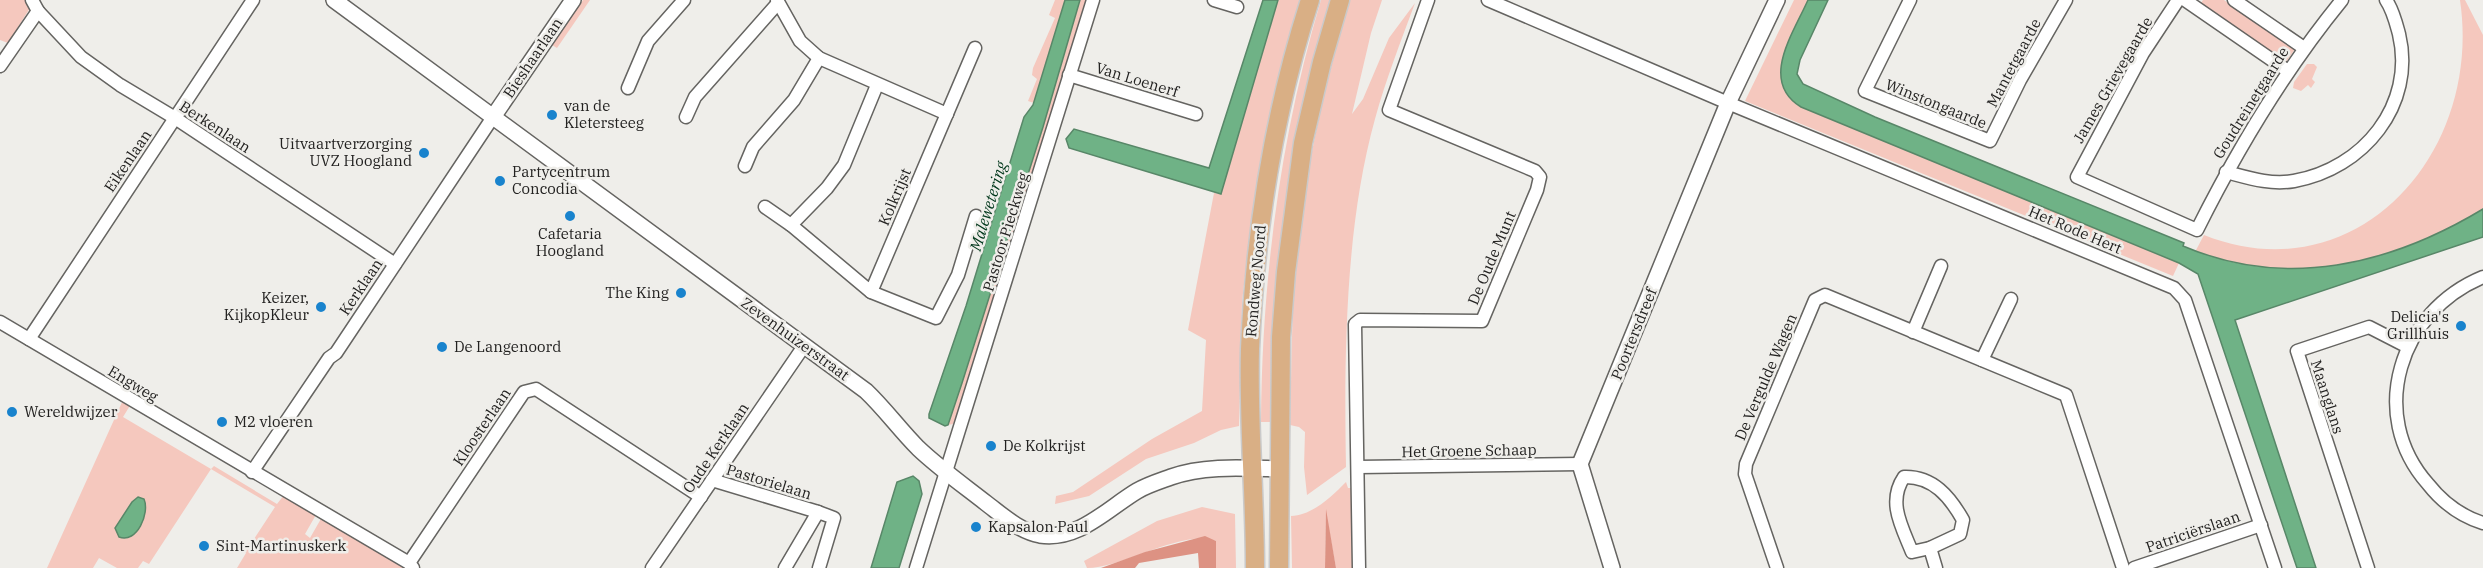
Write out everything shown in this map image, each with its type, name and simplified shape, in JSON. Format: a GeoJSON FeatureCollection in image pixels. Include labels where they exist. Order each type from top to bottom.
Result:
{"type":"FeatureCollection","features":[{"type":"Feature","properties":{"kind":"main road","name":"Rondweg Noord"},"geometry":{"type":"LineString","coordinates":[[1255,568],[1250,351],[1255,270],[1266,189],[1283,107],[1310,0]]}},
{"type":"Feature","properties":{"kind":"main road","name":"Rondweg Noord"},"geometry":{"type":"LineString","coordinates":[[1279,568],[1281,337],[1293,210],[1303,143],[1322,62],[1340,0]]}},
{"type":"Feature","properties":{"kind":"street","name":"Eikenlaan"},"geometry":{"type":"LineString","coordinates":[[29,339],[254,0]]}},
{"type":"Feature","properties":{"kind":"street","name":"Zevenhuizerstraat"},"geometry":{"type":"LineString","coordinates":[[334,0],[866,391],[889,412],[917,447],[1013,524],[1038,535],[1066,535],[1092,522],[1138,490],[1173,476],[1200,470],[1279,469]]}},
{"type":"Feature","properties":{"kind":"street","name":"Bieshaarlaan"},"geometry":{"type":"LineString","coordinates":[[493,117],[573,0]]}},
{"type":"Feature","properties":{"kind":"street"},"geometry":{"type":"LineString","coordinates":[[628,88],[648,41],[684,0]]}},
{"type":"Feature","properties":{"kind":"street","name":"Pastoor Pieckweg"},"geometry":{"type":"LineString","coordinates":[[916,568],[1093,0]]}},
{"type":"Feature","properties":{"kind":"street"},"geometry":{"type":"LineString","coordinates":[[1214,0],[1237,7]]}},
{"type":"Feature","properties":{"kind":"street","name":"De Oude Munt"},"geometry":{"type":"LineString","coordinates":[[1358,467],[1355,324],[1359,320],[1482,321],[1537,190],[1540,177],[1535,171],[1389,110],[1428,0]]}},
{"type":"Feature","properties":{"kind":"street"},"geometry":{"type":"LineString","coordinates":[[1488,0],[1728,103]]}},
{"type":"Feature","properties":{"kind":"street","name":"Poortersdreef"},"geometry":{"type":"LineString","coordinates":[[1580,464],[1728,103],[1777,0]]}},
{"type":"Feature","properties":{"kind":"street","name":"Winstongaarde"},"geometry":{"type":"LineString","coordinates":[[1910,0],[1865,91],[1990,141]]}},
{"type":"Feature","properties":{"kind":"street","name":"Mantetgaarde"},"geometry":{"type":"LineString","coordinates":[[1990,141],[2020,81],[2066,0]]}},
{"type":"Feature","properties":{"kind":"street","name":"James Grievegaarde"},"geometry":{"type":"LineString","coordinates":[[2178,0],[2143,53],[2077,177],[2197,230]]}},
{"type":"Feature","properties":{"kind":"street"},"geometry":{"type":"LineString","coordinates":[[2185,0],[2288,71]]}},
{"type":"Feature","properties":{"kind":"street"},"geometry":{"type":"LineString","coordinates":[[2234,0],[2304,48]]}},
{"type":"Feature","properties":{"kind":"street","name":"Goudreinetgaarde"},"geometry":{"type":"LineString","coordinates":[[2197,230],[2226,172],[2288,71],[2343,0]]}},
{"type":"Feature","properties":{"kind":"street"},"geometry":{"type":"LineString","coordinates":[[2226,172],[2272,183],[2295,181],[2338,165],[2370,142],[2390,114],[2401,82],[2401,44],[2386,0]]}},
{"type":"Feature","properties":{"kind":"street"},"geometry":{"type":"LineString","coordinates":[[686,117],[695,97],[777,2],[800,41],[819,58],[946,114]]}},
{"type":"Feature","properties":{"kind":"street","name":"Berkenlaan"},"geometry":{"type":"LineString","coordinates":[[35,5],[81,57],[120,85],[175,118],[395,264]]}},
{"type":"Feature","properties":{"kind":"street"},"geometry":{"type":"LineString","coordinates":[[0,66],[4,49],[35,5]]}},
{"type":"Feature","properties":{"kind":"street","name":"Kolkrijst"},"geometry":{"type":"LineString","coordinates":[[871,292],[975,48]]}},
{"type":"Feature","properties":{"kind":"street"},"geometry":{"type":"LineString","coordinates":[[746,166],[753,147],[794,100],[819,58]]}},
{"type":"Feature","properties":{"kind":"street","name":"Van Loenerf"},"geometry":{"type":"LineString","coordinates":[[1069,75],[1196,114]]}},
{"type":"Feature","properties":{"kind":"street"},"geometry":{"type":"LineString","coordinates":[[791,225],[827,188],[844,165],[877,85]]}},
{"type":"Feature","properties":{"kind":"street","name":"Het Rode Hert"},"geometry":{"type":"LineString","coordinates":[[1728,103],[2174,288],[2185,300],[2275,568]]}},
{"type":"Feature","properties":{"kind":"street","name":"Kerklaan"},"geometry":{"type":"LineString","coordinates":[[252,472],[329,358],[336,353],[493,117]]}},
{"type":"Feature","properties":{"kind":"street"},"geometry":{"type":"LineString","coordinates":[[765,207],[791,225],[871,292],[936,318],[958,275],[976,216]]}},
{"type":"Feature","properties":{"kind":"street"},"geometry":{"type":"LineString","coordinates":[[1913,332],[1941,266]]}},
{"type":"Feature","properties":{"kind":"street"},"geometry":{"type":"LineString","coordinates":[[2483,277],[2456,290],[2439,303],[2421,324],[2408,347],[2396,398],[2400,430],[2409,458],[2419,475],[2446,503],[2462,514],[2483,523]]}},
{"type":"Feature","properties":{"kind":"street","name":"De Vergulde Wagen"},"geometry":{"type":"LineString","coordinates":[[1777,568],[1745,474],[1746,464],[1815,300],[1825,295],[2066,395],[2124,568]]}},
{"type":"Feature","properties":{"kind":"street"},"geometry":{"type":"LineString","coordinates":[[1982,360],[2011,299]]}},
{"type":"Feature","properties":{"kind":"street","name":"Engweg"},"geometry":{"type":"LineString","coordinates":[[0,322],[252,472]]}},
{"type":"Feature","properties":{"kind":"street","name":"Maanglans"},"geometry":{"type":"LineString","coordinates":[[2368,568],[2296,351],[2369,327],[2408,347]]}},
{"type":"Feature","properties":{"kind":"street","name":"Oude Kerklaan"},"geometry":{"type":"LineString","coordinates":[[652,568],[804,346]]}},
{"type":"Feature","properties":{"kind":"street","name":"Kloosterlaan"},"geometry":{"type":"LineString","coordinates":[[411,566],[524,392],[536,389],[701,497]]}},
{"type":"Feature","properties":{"kind":"street"},"geometry":{"type":"LineString","coordinates":[[1580,464],[1612,568]]}},
{"type":"Feature","properties":{"kind":"street","name":"Het Groene Schaap"},"geometry":{"type":"LineString","coordinates":[[1358,467],[1580,464]]}},
{"type":"Feature","properties":{"kind":"street"},"geometry":{"type":"LineString","coordinates":[[1358,467],[1359,568]]}},
{"type":"Feature","properties":{"kind":"street"},"geometry":{"type":"LineString","coordinates":[[252,472],[411,566]]}},
{"type":"Feature","properties":{"kind":"street"},"geometry":{"type":"LineString","coordinates":[[1904,477],[1915,477],[1934,484],[1951,499],[1963,520],[1960,534],[1930,548],[1912,552],[1896,513],[1896,488],[1904,477]]}},
{"type":"Feature","properties":{"kind":"street","name":"Pastorielaan"},"geometry":{"type":"LineString","coordinates":[[712,480],[834,518],[819,568]]}},
{"type":"Feature","properties":{"kind":"street","name":"Pastorielaan"},"geometry":{"type":"LineString","coordinates":[[785,568],[818,512]]}},
{"type":"Feature","properties":{"kind":"street","name":"Patriciërslaan"},"geometry":{"type":"LineString","coordinates":[[2134,568],[2261,525]]}},
{"type":"Feature","properties":{"kind":"street"},"geometry":{"type":"LineString","coordinates":[[1930,548],[1936,568]]}},
{"type":"Feature","properties":{"kind":"shaded area"},"geometry":{"type":"Polygon","coordinates":[[[0,0],[25,0],[30,8],[8,43],[0,40],[0,0]]]}},
{"type":"Feature","properties":{"kind":"shaded area"},"geometry":{"type":"Polygon","coordinates":[[[583,0],[590,0],[557,48],[552,45],[583,0]]]}},
{"type":"Feature","properties":{"kind":"shaded area"},"geometry":{"type":"Polygon","coordinates":[[[1055,0],[1065,0],[1034,103],[1028,101],[1037,79],[1032,75],[1033,68],[1055,18],[1049,15],[1055,0]]]}},
{"type":"Feature","properties":{"kind":"shaded area"},"geometry":{"type":"Polygon","coordinates":[[[1065,0],[1080,0],[1043,127],[962,383],[948,425],[945,426],[929,418],[929,414],[966,306],[1024,117],[1033,105],[1065,0]]]}},
{"type":"Feature","properties":{"kind":"shaded area"},"geometry":{"type":"Polygon","coordinates":[[[1080,0],[1088,0],[1018,226],[1016,226],[972,380],[953,424],[948,425],[1041,131],[1080,0]]]}},
{"type":"Feature","properties":{"kind":"shaded area"},"geometry":{"type":"Polygon","coordinates":[[[1263,0],[1278,0],[1221,194],[1069,148],[1066,139],[1074,129],[1209,168],[1263,0]]]}},
{"type":"Feature","properties":{"kind":"shaded area"},"geometry":{"type":"Polygon","coordinates":[[[1278,0],[1303,0],[1247,258],[1242,302],[1239,426],[1221,430],[1194,443],[1146,459],[1089,496],[1055,504],[1056,496],[1073,492],[1152,439],[1202,411],[1206,340],[1188,330],[1214,193],[1221,194],[1278,0]]]}},
{"type":"Feature","properties":{"kind":"shaded area"},"geometry":{"type":"Polygon","coordinates":[[[1321,0],[1335,0],[1323,42],[1274,422],[1261,422],[1265,315],[1276,209],[1294,104],[1321,0]]]}},
{"type":"Feature","properties":{"kind":"shaded area"},"geometry":{"type":"Polygon","coordinates":[[[1349,0],[1382,0],[1371,33],[1352,114],[1363,99],[1389,38],[1415,3],[1375,119],[1358,203],[1348,292],[1345,381],[1346,467],[1307,495],[1304,467],[1305,432],[1299,427],[1290,425],[1296,265],[1312,150],[1349,0]]]}},
{"type":"Feature","properties":{"kind":"shaded area"},"geometry":{"type":"Polygon","coordinates":[[[1794,0],[1808,0],[1788,42],[1781,71],[1782,84],[1789,96],[1801,107],[2179,263],[2173,276],[1745,101],[1794,0]]]}},
{"type":"Feature","properties":{"kind":"shaded area"},"geometry":{"type":"Polygon","coordinates":[[[1808,0],[1828,0],[1800,60],[1797,74],[1803,84],[1875,117],[2184,243],[2183,246],[2222,259],[2260,267],[2299,268],[2337,265],[2374,257],[2411,245],[2483,209],[2483,237],[2235,320],[2316,568],[2297,568],[2198,274],[2179,263],[1801,107],[1789,96],[1782,84],[1781,71],[1788,42],[1808,0]]]}},
{"type":"Feature","properties":{"kind":"shaded area"},"geometry":{"type":"Polygon","coordinates":[[[2203,0],[2224,0],[2295,49],[2286,62],[2201,3],[2203,0]]]}},
{"type":"Feature","properties":{"kind":"shaded area"},"geometry":{"type":"Polygon","coordinates":[[[2460,0],[2465,0],[2483,35],[2483,209],[2416,243],[2343,264],[2305,269],[2268,269],[2231,263],[2195,252],[2204,235],[2259,249],[2311,246],[2357,228],[2397,198],[2429,159],[2451,111],[2462,57],[2460,0]]]}},
{"type":"Feature","properties":{"kind":"shaded area"},"geometry":{"type":"Polygon","coordinates":[[[2307,64],[2314,64],[2317,67],[2312,79],[2315,82],[2311,88],[2308,85],[2301,91],[2293,88],[2294,82],[2307,64]]]}},
{"type":"Feature","properties":{"kind":"shaded area"},"geometry":{"type":"Polygon","coordinates":[[[123,400],[131,404],[123,417],[211,469],[149,564],[143,561],[138,568],[117,568],[99,558],[93,568],[47,568],[123,400]],[[128,512],[119,522],[119,537],[129,537],[141,524],[128,512]]]}},
{"type":"Feature","properties":{"kind":"shaded area"},"geometry":{"type":"Polygon","coordinates":[[[214,466],[277,504],[284,495],[317,513],[305,534],[310,538],[322,517],[407,568],[237,568],[246,553],[243,550],[252,542],[275,507],[211,469],[214,466]]]}},
{"type":"Feature","properties":{"kind":"shaded area"},"geometry":{"type":"Polygon","coordinates":[[[913,476],[919,481],[922,494],[899,568],[871,568],[897,482],[913,476]]]}},
{"type":"Feature","properties":{"kind":"shaded area"},"geometry":{"type":"Polygon","coordinates":[[[1346,482],[1348,488],[1351,488],[1354,568],[1336,568],[1326,514],[1325,568],[1292,568],[1291,516],[1314,509],[1346,482]]]}},
{"type":"Feature","properties":{"kind":"shaded area"},"geometry":{"type":"Polygon","coordinates":[[[138,497],[144,499],[145,505],[140,526],[131,536],[119,537],[115,528],[132,502],[138,497]]]}},
{"type":"Feature","properties":{"kind":"shaded area"},"geometry":{"type":"Polygon","coordinates":[[[1202,507],[1235,514],[1236,568],[1216,568],[1216,541],[1203,538],[1171,544],[1118,562],[1087,568],[1084,561],[1157,521],[1202,507]]]}},
{"type":"Feature","properties":{"kind":"shaded area"},"geometry":{"type":"Polygon","coordinates":[[[1326,509],[1336,568],[1325,568],[1326,509]]]}},
{"type":"Feature","properties":{"kind":"shaded area"},"geometry":{"type":"Polygon","coordinates":[[[1205,536],[1216,541],[1216,568],[1199,568],[1198,553],[1139,563],[1135,568],[1101,568],[1145,552],[1205,536]]]}},
{"type":"Feature","properties":{"kind":"place","name":"van de Kletersteeg"},"geometry":{"type":"Point","coordinates":[552,115]}},
{"type":"Feature","properties":{"kind":"place","name":"Uitvaartverzorging UVZ Hoogland"},"geometry":{"type":"Point","coordinates":[424,153]}},
{"type":"Feature","properties":{"kind":"place","name":"Partycentrum Concodia"},"geometry":{"type":"Point","coordinates":[500,181]}},
{"type":"Feature","properties":{"kind":"place","name":"Cafetaria Hoogland"},"geometry":{"type":"Point","coordinates":[570,216]}},
{"type":"Feature","properties":{"kind":"place","name":"The King"},"geometry":{"type":"Point","coordinates":[681,293]}},
{"type":"Feature","properties":{"kind":"place","name":"Keizer, KijkopKleur"},"geometry":{"type":"Point","coordinates":[321,307]}},
{"type":"Feature","properties":{"kind":"place","name":"Delicia's Grillhuis"},"geometry":{"type":"Point","coordinates":[2461,326]}},
{"type":"Feature","properties":{"kind":"place","name":"De Langenoord"},"geometry":{"type":"Point","coordinates":[442,347]}},
{"type":"Feature","properties":{"kind":"place","name":"Wereldwijzer"},"geometry":{"type":"Point","coordinates":[12,412]}},
{"type":"Feature","properties":{"kind":"place","name":"M2 vloeren"},"geometry":{"type":"Point","coordinates":[222,422]}},
{"type":"Feature","properties":{"kind":"place","name":"De Kolkrijst"},"geometry":{"type":"Point","coordinates":[991,446]}},
{"type":"Feature","properties":{"kind":"place","name":"Kapsalon Paul"},"geometry":{"type":"Point","coordinates":[976,527]}},
{"type":"Feature","properties":{"kind":"place","name":"Sint-Martinuskerk"},"geometry":{"type":"Point","coordinates":[204,546]}},
{"type":"Feature","properties":{"kind":"water label","name":"Malewetering"},"geometry":{"type":"Point","coordinates":[988,206]}}]}
